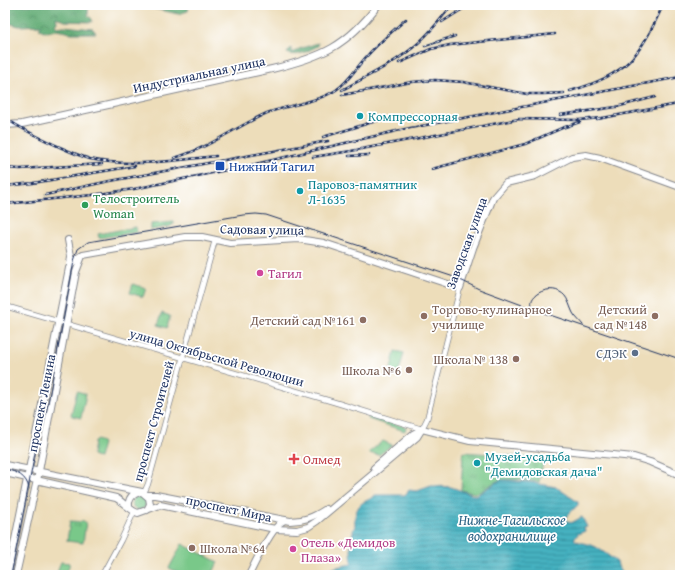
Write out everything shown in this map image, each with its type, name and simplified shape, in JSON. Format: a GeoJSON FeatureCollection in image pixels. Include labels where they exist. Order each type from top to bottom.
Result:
{"type":"FeatureCollection","features":[{"type":"Feature","properties":{"kind":"main road","name":"Индустриальная улица"},"geometry":{"type":"LineString","coordinates":[[5,125],[22,124],[304,61],[322,54],[350,36],[378,5]]}},
{"type":"Feature","properties":{"kind":"main road","name":"Заводская улица"},"geometry":{"type":"LineString","coordinates":[[460,288],[493,198],[506,183],[534,176],[572,157],[586,155],[600,158],[680,187]]}},
{"type":"Feature","properties":{"kind":"main road","name":"Садовая улица"},"geometry":{"type":"LineString","coordinates":[[83,255],[185,237],[202,237],[230,243],[298,239],[324,243],[460,288]]}},
{"type":"Feature","properties":{"kind":"main road","name":"проспект Ленина"},"geometry":{"type":"LineString","coordinates":[[8,575],[69,268],[71,256],[68,240]]}},
{"type":"Feature","properties":{"kind":"main road"},"geometry":{"type":"LineString","coordinates":[[69,268],[75,260],[83,255]]}},
{"type":"Feature","properties":{"kind":"main road","name":"проспект Ленина"},"geometry":{"type":"LineString","coordinates":[[16,575],[39,471],[76,272],[79,261],[83,255]]}},
{"type":"Feature","properties":{"kind":"main road","name":"Заводская улица"},"geometry":{"type":"LineString","coordinates":[[308,527],[417,438],[422,429]]}},
{"type":"Feature","properties":{"kind":"main road"},"geometry":{"type":"LineString","coordinates":[[422,429],[462,440],[628,456],[650,462],[680,475]]}},
{"type":"Feature","properties":{"kind":"main road","name":"проспект Мира"},"geometry":{"type":"LineString","coordinates":[[5,465],[285,520],[298,521],[308,519],[325,509],[413,434],[422,429]]}},
{"type":"Feature","properties":{"kind":"main road"},"geometry":{"type":"LineString","coordinates":[[5,473],[116,498],[134,512],[138,513],[146,510],[150,504],[149,498],[144,493],[134,494],[130,499],[129,507]]}},
{"type":"Feature","properties":{"kind":"main road","name":"проспект Мира"},"geometry":{"type":"LineString","coordinates":[[146,510],[158,505],[163,505],[275,529],[297,530],[308,527]]}},
{"type":"Feature","properties":{"kind":"main road"},"geometry":{"type":"LineString","coordinates":[[248,575],[279,523],[285,520]]}},
{"type":"Feature","properties":{"kind":"street","name":"проспект Строителей"},"geometry":{"type":"LineString","coordinates":[[144,493],[148,484],[215,240]]}},
{"type":"Feature","properties":{"kind":"street","name":"Заводская улица"},"geometry":{"type":"LineString","coordinates":[[422,429],[427,419],[460,288]]}},
{"type":"Feature","properties":{"kind":"street","name":"улица Октябрьской Революции"},"geometry":{"type":"LineString","coordinates":[[5,306],[422,429]]}},
{"type":"Feature","properties":{"kind":"street"},"geometry":{"type":"LineString","coordinates":[[102,575],[122,540],[134,512]]}},
{"type":"Feature","properties":{"kind":"green space"},"geometry":{"type":"Polygon","coordinates":[[[17,5],[92,5],[88,10],[88,15],[92,19],[92,22],[65,21],[56,17],[57,22],[55,25],[57,27],[64,26],[93,29],[96,33],[72,33],[56,30],[47,32],[39,29],[41,25],[19,26],[5,22],[5,9],[17,5]]]}},
{"type":"Feature","properties":{"kind":"green space"},"geometry":{"type":"Polygon","coordinates":[[[138,5],[189,5],[188,11],[178,14],[138,5]]]}},
{"type":"Feature","properties":{"kind":"green space"},"geometry":{"type":"Polygon","coordinates":[[[318,43],[318,46],[303,53],[295,55],[287,53],[291,48],[293,53],[299,49],[318,43]]]}},
{"type":"Feature","properties":{"kind":"green space"},"geometry":{"type":"Polygon","coordinates":[[[174,222],[171,226],[151,230],[151,224],[174,222]]]}},
{"type":"Feature","properties":{"kind":"green space"},"geometry":{"type":"Polygon","coordinates":[[[136,227],[137,232],[99,238],[98,234],[136,227]]]}},
{"type":"Feature","properties":{"kind":"green space"},"geometry":{"type":"Polygon","coordinates":[[[133,284],[146,288],[143,297],[130,293],[133,284]]]}},
{"type":"Feature","properties":{"kind":"green space"},"geometry":{"type":"Polygon","coordinates":[[[162,313],[170,316],[167,328],[158,325],[162,313]]]}},
{"type":"Feature","properties":{"kind":"green space"},"geometry":{"type":"Polygon","coordinates":[[[395,351],[404,353],[398,376],[390,373],[395,351]]]}},
{"type":"Feature","properties":{"kind":"green space"},"geometry":{"type":"Polygon","coordinates":[[[77,391],[86,394],[81,418],[71,415],[77,391]]]}},
{"type":"Feature","properties":{"kind":"green space"},"geometry":{"type":"Polygon","coordinates":[[[369,416],[406,427],[405,431],[368,419],[369,416]]]}},
{"type":"Feature","properties":{"kind":"green space"},"geometry":{"type":"Polygon","coordinates":[[[97,440],[103,443],[99,458],[92,455],[94,442],[97,440]]]}},
{"type":"Feature","properties":{"kind":"green space"},"geometry":{"type":"Polygon","coordinates":[[[383,441],[392,445],[379,455],[368,453],[383,441]]]}},
{"type":"Feature","properties":{"kind":"green space"},"geometry":{"type":"Polygon","coordinates":[[[464,452],[544,458],[539,482],[505,479],[494,482],[476,493],[461,490],[464,452]]]}},
{"type":"Feature","properties":{"kind":"green space"},"geometry":{"type":"Polygon","coordinates":[[[139,496],[144,498],[146,503],[144,508],[139,510],[134,508],[132,503],[134,498],[139,496]]]}},
{"type":"Feature","properties":{"kind":"green space"},"geometry":{"type":"Polygon","coordinates":[[[70,521],[86,522],[83,543],[67,541],[70,521]]]}},
{"type":"Feature","properties":{"kind":"green space"},"geometry":{"type":"Polygon","coordinates":[[[182,544],[218,562],[212,575],[183,575],[169,568],[182,544]]]}},
{"type":"Feature","properties":{"kind":"green space"},"geometry":{"type":"Polygon","coordinates":[[[61,562],[70,563],[66,575],[58,575],[58,569],[61,562]]]}},
{"type":"Feature","properties":{"kind":"water","name":"Нижне-Тагильское водохранилище"},"geometry":{"type":"Polygon","coordinates":[[[502,480],[529,482],[556,487],[578,502],[578,505],[566,517],[566,520],[571,523],[582,517],[587,527],[584,528],[585,531],[578,534],[574,539],[601,550],[617,562],[618,566],[625,575],[318,575],[336,567],[352,564],[351,544],[356,513],[362,503],[375,495],[405,495],[409,490],[417,491],[431,486],[438,486],[451,487],[477,495],[502,480]]]}},
{"type":"Feature","properties":{"kind":"tram line"},"geometry":{"type":"LineString","coordinates":[[11,575],[36,448],[45,419],[74,261],[78,249],[88,242],[243,215],[266,215],[454,277],[479,289],[541,312],[680,359]]}},
{"type":"Feature","properties":{"kind":"tram line"},"geometry":{"type":"LineString","coordinates":[[536,311],[532,306],[534,297],[543,291],[555,290],[565,296],[574,314],[583,325]]}},
{"type":"Feature","properties":{"kind":"tram line"},"geometry":{"type":"LineString","coordinates":[[5,469],[21,475],[26,481],[29,489]]}},
{"type":"Feature","properties":{"kind":"railway"},"geometry":{"type":"LineString","coordinates":[[5,7],[11,5]]}},
{"type":"Feature","properties":{"kind":"railway"},"geometry":{"type":"LineString","coordinates":[[342,90],[408,52],[431,31],[452,5]]}},
{"type":"Feature","properties":{"kind":"railway"},"geometry":{"type":"LineString","coordinates":[[442,22],[469,5]]}},
{"type":"Feature","properties":{"kind":"railway"},"geometry":{"type":"LineString","coordinates":[[570,91],[605,78],[629,61],[647,38],[663,5]]}},
{"type":"Feature","properties":{"kind":"railway"},"geometry":{"type":"LineString","coordinates":[[174,158],[198,149],[267,113],[321,98],[336,90],[349,79],[362,61],[375,47],[406,19]]}},
{"type":"Feature","properties":{"kind":"railway"},"geometry":{"type":"LineString","coordinates":[[399,63],[431,49],[450,45],[555,34]]}},
{"type":"Feature","properties":{"kind":"railway"},"geometry":{"type":"LineString","coordinates":[[425,46],[455,36]]}},
{"type":"Feature","properties":{"kind":"railway"},"geometry":{"type":"LineString","coordinates":[[5,204],[134,189],[251,165],[405,129],[680,77]]}},
{"type":"Feature","properties":{"kind":"railway"},"geometry":{"type":"LineString","coordinates":[[342,95],[412,82],[435,80],[463,82],[527,94],[564,93]]}},
{"type":"Feature","properties":{"kind":"railway"},"geometry":{"type":"LineString","coordinates":[[560,115],[616,107],[655,97]]}},
{"type":"Feature","properties":{"kind":"railway"},"geometry":{"type":"LineString","coordinates":[[597,119],[678,104]]}},
{"type":"Feature","properties":{"kind":"railway"},"geometry":{"type":"LineString","coordinates":[[5,118],[40,138],[72,152],[90,159],[106,162],[137,163],[216,156]]}},
{"type":"Feature","properties":{"kind":"railway"},"geometry":{"type":"LineString","coordinates":[[323,137],[386,118]]}},
{"type":"Feature","properties":{"kind":"railway"},"geometry":{"type":"LineString","coordinates":[[313,157],[519,119],[579,120],[602,118]]}},
{"type":"Feature","properties":{"kind":"railway"},"geometry":{"type":"LineString","coordinates":[[432,169],[525,144],[580,122]]}},
{"type":"Feature","properties":{"kind":"railway"},"geometry":{"type":"LineString","coordinates":[[45,195],[105,182],[328,141]]}},
{"type":"Feature","properties":{"kind":"railway"},"geometry":{"type":"LineString","coordinates":[[349,156],[369,155]]}},
{"type":"Feature","properties":{"kind":"railway"},"geometry":{"type":"LineString","coordinates":[[5,168],[20,169],[102,164]]}},
{"type":"Feature","properties":{"kind":"railway"},"geometry":{"type":"LineString","coordinates":[[5,186],[33,183],[135,166]]}},
{"type":"Feature","properties":{"kind":"place","name":"Компрессорная"},"geometry":{"type":"Point","coordinates":[360,116]}},
{"type":"Feature","properties":{"kind":"place","name":"Нижний Тагил"},"geometry":{"type":"Point","coordinates":[220,166]}},
{"type":"Feature","properties":{"kind":"place","name":"Паровоз-памятник Л-1635"},"geometry":{"type":"Point","coordinates":[300,191]}},
{"type":"Feature","properties":{"kind":"place","name":"Телостроитель Woman"},"geometry":{"type":"Point","coordinates":[85,205]}},
{"type":"Feature","properties":{"kind":"place","name":"Тагил"},"geometry":{"type":"Point","coordinates":[260,273]}},
{"type":"Feature","properties":{"kind":"place","name":"Торгово-кулинарное училище"},"geometry":{"type":"Point","coordinates":[424,316]}},
{"type":"Feature","properties":{"kind":"place","name":"Детский сад №148"},"geometry":{"type":"Point","coordinates":[655,316]}},
{"type":"Feature","properties":{"kind":"place","name":"Детский сад №161"},"geometry":{"type":"Point","coordinates":[363,320]}},
{"type":"Feature","properties":{"kind":"place","name":"СДЭК"},"geometry":{"type":"Point","coordinates":[635,353]}},
{"type":"Feature","properties":{"kind":"place","name":"Школа № 138"},"geometry":{"type":"Point","coordinates":[516,359]}},
{"type":"Feature","properties":{"kind":"place","name":"Школа №6"},"geometry":{"type":"Point","coordinates":[409,370]}},
{"type":"Feature","properties":{"kind":"place","name":"Олмед"},"geometry":{"type":"Point","coordinates":[294,459]}},
{"type":"Feature","properties":{"kind":"place","name":"Музей-усадьба \"Демидовская дача\""},"geometry":{"type":"Point","coordinates":[477,463]}},
{"type":"Feature","properties":{"kind":"place","name":"Школа №64"},"geometry":{"type":"Point","coordinates":[192,548]}},
{"type":"Feature","properties":{"kind":"place","name":"Отель «Демидов Плаза»"},"geometry":{"type":"Point","coordinates":[293,549]}}]}
